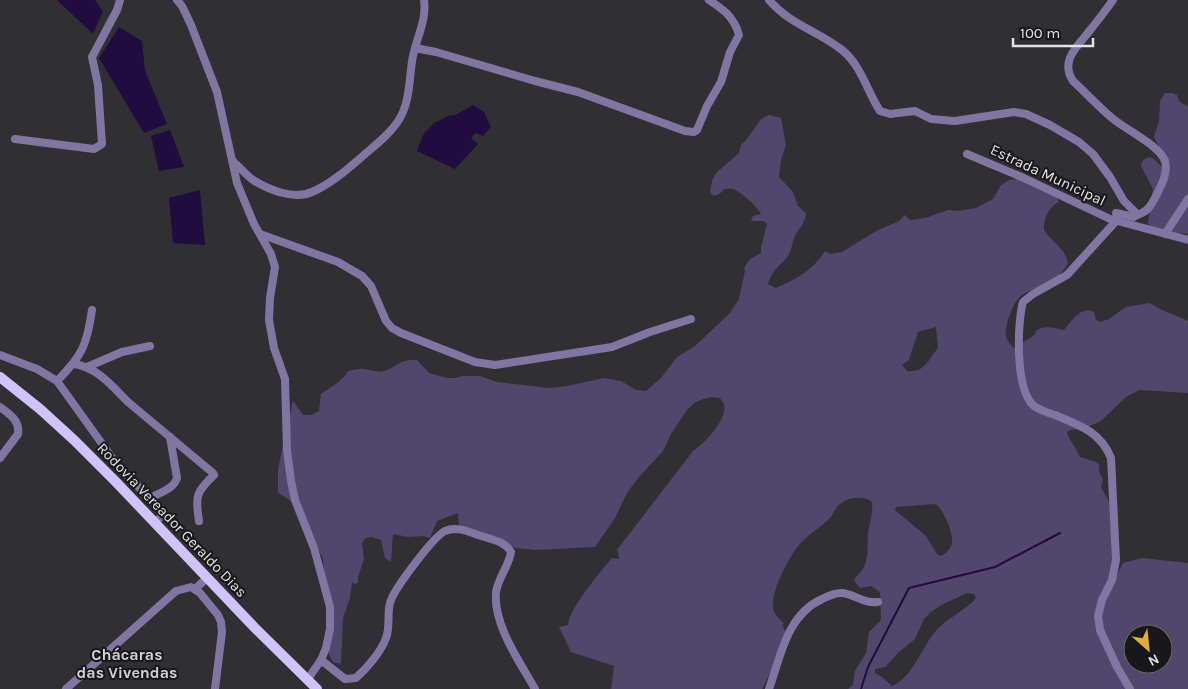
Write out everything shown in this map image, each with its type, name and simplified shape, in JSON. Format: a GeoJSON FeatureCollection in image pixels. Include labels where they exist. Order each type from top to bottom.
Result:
{"type":"FeatureCollection","features":[{"type":"Feature","properties":{"kind":"main road","name":"Rodovia Vereador Geraldo Dias"},"geometry":{"type":"LineString","coordinates":[[0,377],[40,409],[74,440],[317,689]]}},
{"type":"Feature","properties":{"kind":"street"},"geometry":{"type":"LineString","coordinates":[[15,139],[94,149],[102,144],[98,85],[92,57],[117,10],[120,0]]}},
{"type":"Feature","properties":{"kind":"street"},"geometry":{"type":"LineString","coordinates":[[234,162],[252,180],[281,192],[292,194],[306,194],[316,190],[346,170],[395,125],[403,113],[409,96],[415,48],[424,17],[424,0]]}},
{"type":"Feature","properties":{"kind":"street"},"geometry":{"type":"LineString","coordinates":[[415,48],[436,52],[535,82],[546,83],[578,92],[685,131],[694,132],[697,130],[721,82],[730,52],[740,35],[733,19],[708,0]]}},
{"type":"Feature","properties":{"kind":"street","name":"Estrada Municipal"},"geometry":{"type":"LineString","coordinates":[[769,0],[789,19],[843,51],[857,68],[880,111],[890,114],[915,111],[932,120],[955,121],[1014,112],[1026,114],[1050,125],[1079,142],[1093,154],[1110,177],[1124,202],[1137,215],[1134,218],[1116,213],[1117,220]]}},
{"type":"Feature","properties":{"kind":"street"},"geometry":{"type":"LineString","coordinates":[[1113,0],[1074,50],[1068,64],[1068,74],[1112,118],[1130,132],[1151,144],[1164,160],[1166,170],[1164,180],[1148,210],[1143,214],[1137,215]]}},
{"type":"Feature","properties":{"kind":"street"},"geometry":{"type":"LineString","coordinates":[[182,2],[217,92],[234,162],[237,184],[271,254],[275,267],[269,320],[274,348],[284,379],[291,481],[295,500],[314,548],[330,607],[329,638],[320,660],[308,679]]}},
{"type":"Feature","properties":{"kind":"street","name":"Estrada Municipal"},"geometry":{"type":"LineString","coordinates":[[967,154],[1024,178],[1110,219],[1188,240]]}},
{"type":"Feature","properties":{"kind":"street"},"geometry":{"type":"LineString","coordinates":[[1165,234],[1188,199]]}},
{"type":"Feature","properties":{"kind":"street","name":"Estrada Municipal"},"geometry":{"type":"LineString","coordinates":[[1117,220],[1067,275],[1028,297],[1023,302],[1019,322],[1019,358],[1027,399],[1035,407],[1084,427],[1107,446],[1111,458],[1116,560],[1112,580],[1102,600],[1098,616],[1100,630],[1116,667],[1130,689]]}},
{"type":"Feature","properties":{"kind":"street"},"geometry":{"type":"LineString","coordinates":[[260,234],[338,262],[354,270],[371,286],[383,317],[392,328],[475,362],[495,365],[612,347],[691,319]]}},
{"type":"Feature","properties":{"kind":"street"},"geometry":{"type":"LineString","coordinates":[[57,381],[74,364],[85,346],[92,310]]}},
{"type":"Feature","properties":{"kind":"street"},"geometry":{"type":"LineString","coordinates":[[87,367],[122,352],[150,346]]}},
{"type":"Feature","properties":{"kind":"street"},"geometry":{"type":"LineString","coordinates":[[0,355],[37,369],[57,381],[118,466],[164,513],[155,523]]}},
{"type":"Feature","properties":{"kind":"street"},"geometry":{"type":"LineString","coordinates":[[74,364],[87,367],[118,391],[128,402],[213,472],[214,475],[200,488],[198,494],[196,507],[199,521]]}},
{"type":"Feature","properties":{"kind":"street"},"geometry":{"type":"LineString","coordinates":[[0,407],[14,418],[19,429],[18,434],[0,458]]}},
{"type":"Feature","properties":{"kind":"street"},"geometry":{"type":"LineString","coordinates":[[150,498],[176,482],[170,437]]}},
{"type":"Feature","properties":{"kind":"street"},"geometry":{"type":"LineString","coordinates":[[320,660],[345,679],[356,678],[386,640],[389,630],[388,608],[398,587],[440,534],[453,529],[462,529],[503,543],[511,552],[496,591],[496,606],[506,635],[536,689]]}},
{"type":"Feature","properties":{"kind":"street"},"geometry":{"type":"LineString","coordinates":[[198,592],[209,580]]}},
{"type":"Feature","properties":{"kind":"street"},"geometry":{"type":"LineString","coordinates":[[66,689],[176,591],[191,587],[198,592],[221,622],[222,632],[215,689]]}},
{"type":"Feature","properties":{"kind":"street"},"geometry":{"type":"LineString","coordinates":[[770,689],[791,628],[805,609],[820,600],[841,593],[871,603],[878,602]]}},
{"type":"Feature","properties":{"kind":"shaded area"},"geometry":{"type":"Polygon","coordinates":[[[57,0],[95,0],[103,11],[93,34],[57,0]]]}},
{"type":"Feature","properties":{"kind":"shaded area"},"geometry":{"type":"Polygon","coordinates":[[[119,27],[142,41],[145,71],[167,124],[144,133],[99,58],[119,27]]]}},
{"type":"Feature","properties":{"kind":"shaded area"},"geometry":{"type":"Polygon","coordinates":[[[1165,93],[1177,95],[1179,101],[1188,107],[1188,234],[1161,231],[1151,227],[1148,223],[1153,189],[1141,166],[1143,160],[1149,157],[1154,159],[1163,168],[1162,153],[1154,137],[1159,121],[1160,101],[1165,93]]]}},
{"type":"Feature","properties":{"kind":"shaded area"},"geometry":{"type":"Polygon","coordinates":[[[473,105],[484,112],[491,127],[483,136],[475,133],[471,138],[478,144],[455,169],[417,151],[423,135],[434,123],[448,116],[455,115],[473,105]]]}},
{"type":"Feature","properties":{"kind":"shaded area"},"geometry":{"type":"Polygon","coordinates":[[[769,115],[781,118],[786,145],[781,160],[779,177],[793,192],[798,206],[806,213],[806,217],[794,238],[789,254],[770,278],[768,284],[776,288],[804,274],[825,251],[830,254],[842,252],[878,230],[899,221],[905,215],[910,220],[925,218],[948,210],[958,211],[976,208],[993,199],[1001,185],[1009,180],[1018,179],[1035,181],[1057,198],[1059,202],[1047,214],[1044,230],[1064,253],[1068,263],[1052,282],[1028,292],[1018,299],[1012,309],[1006,332],[1007,340],[1015,349],[1019,348],[1037,330],[1042,328],[1048,327],[1064,330],[1077,315],[1085,311],[1094,312],[1096,320],[1100,322],[1109,319],[1126,307],[1150,303],[1188,321],[1188,393],[1139,390],[1126,397],[1101,421],[1083,429],[1067,432],[1080,457],[1096,462],[1099,465],[1099,472],[1103,479],[1101,487],[1112,508],[1115,578],[1123,563],[1142,558],[1188,563],[1188,689],[848,689],[853,685],[855,671],[866,653],[869,632],[881,620],[880,592],[871,586],[860,588],[854,581],[863,569],[866,561],[872,502],[866,499],[854,498],[841,503],[829,519],[805,538],[790,558],[780,577],[773,605],[774,612],[784,624],[782,625],[786,632],[762,689],[611,689],[614,666],[571,652],[559,627],[568,625],[579,600],[593,581],[612,558],[619,559],[617,550],[693,451],[709,437],[719,424],[724,411],[724,405],[720,398],[711,397],[694,403],[687,410],[671,434],[663,451],[627,493],[615,518],[595,547],[535,550],[516,548],[459,526],[458,513],[437,521],[430,538],[393,534],[391,562],[385,558],[381,540],[371,537],[366,538],[362,543],[364,559],[358,583],[352,582],[350,598],[343,618],[341,664],[333,662],[325,646],[328,619],[323,559],[309,530],[303,530],[291,501],[278,493],[278,469],[293,401],[303,415],[311,415],[319,411],[321,394],[340,381],[348,371],[362,369],[381,372],[411,360],[417,360],[429,373],[447,378],[480,376],[497,382],[549,388],[604,378],[621,381],[636,390],[646,391],[661,378],[677,357],[694,347],[730,313],[739,299],[744,268],[750,259],[761,253],[767,224],[763,221],[751,220],[753,216],[761,214],[756,207],[733,189],[724,189],[716,195],[712,195],[710,192],[716,173],[739,153],[741,145],[761,119],[769,115]],[[936,327],[918,332],[909,360],[902,365],[907,371],[922,368],[938,348],[936,327]],[[935,504],[896,507],[895,510],[926,536],[937,554],[941,556],[952,545],[952,536],[944,515],[935,504]],[[967,593],[941,605],[931,612],[924,619],[915,639],[885,667],[875,669],[875,673],[892,686],[905,677],[934,633],[976,598],[974,594],[967,593]]]}},
{"type":"Feature","properties":{"kind":"shaded area"},"geometry":{"type":"Polygon","coordinates":[[[170,130],[184,167],[159,171],[151,136],[170,130]]]}},
{"type":"Feature","properties":{"kind":"shaded area"},"geometry":{"type":"Polygon","coordinates":[[[200,190],[205,245],[173,243],[169,198],[200,190]]]}},
{"type":"Feature","properties":{"kind":"waterway"},"geometry":{"type":"LineString","coordinates":[[861,689],[868,667],[909,588],[995,567],[1060,533]]}},
{"type":"Feature","properties":{"kind":"district","name":"Chácaras das Vivendas"},"geometry":{"type":"Point","coordinates":[127,663]}}]}
